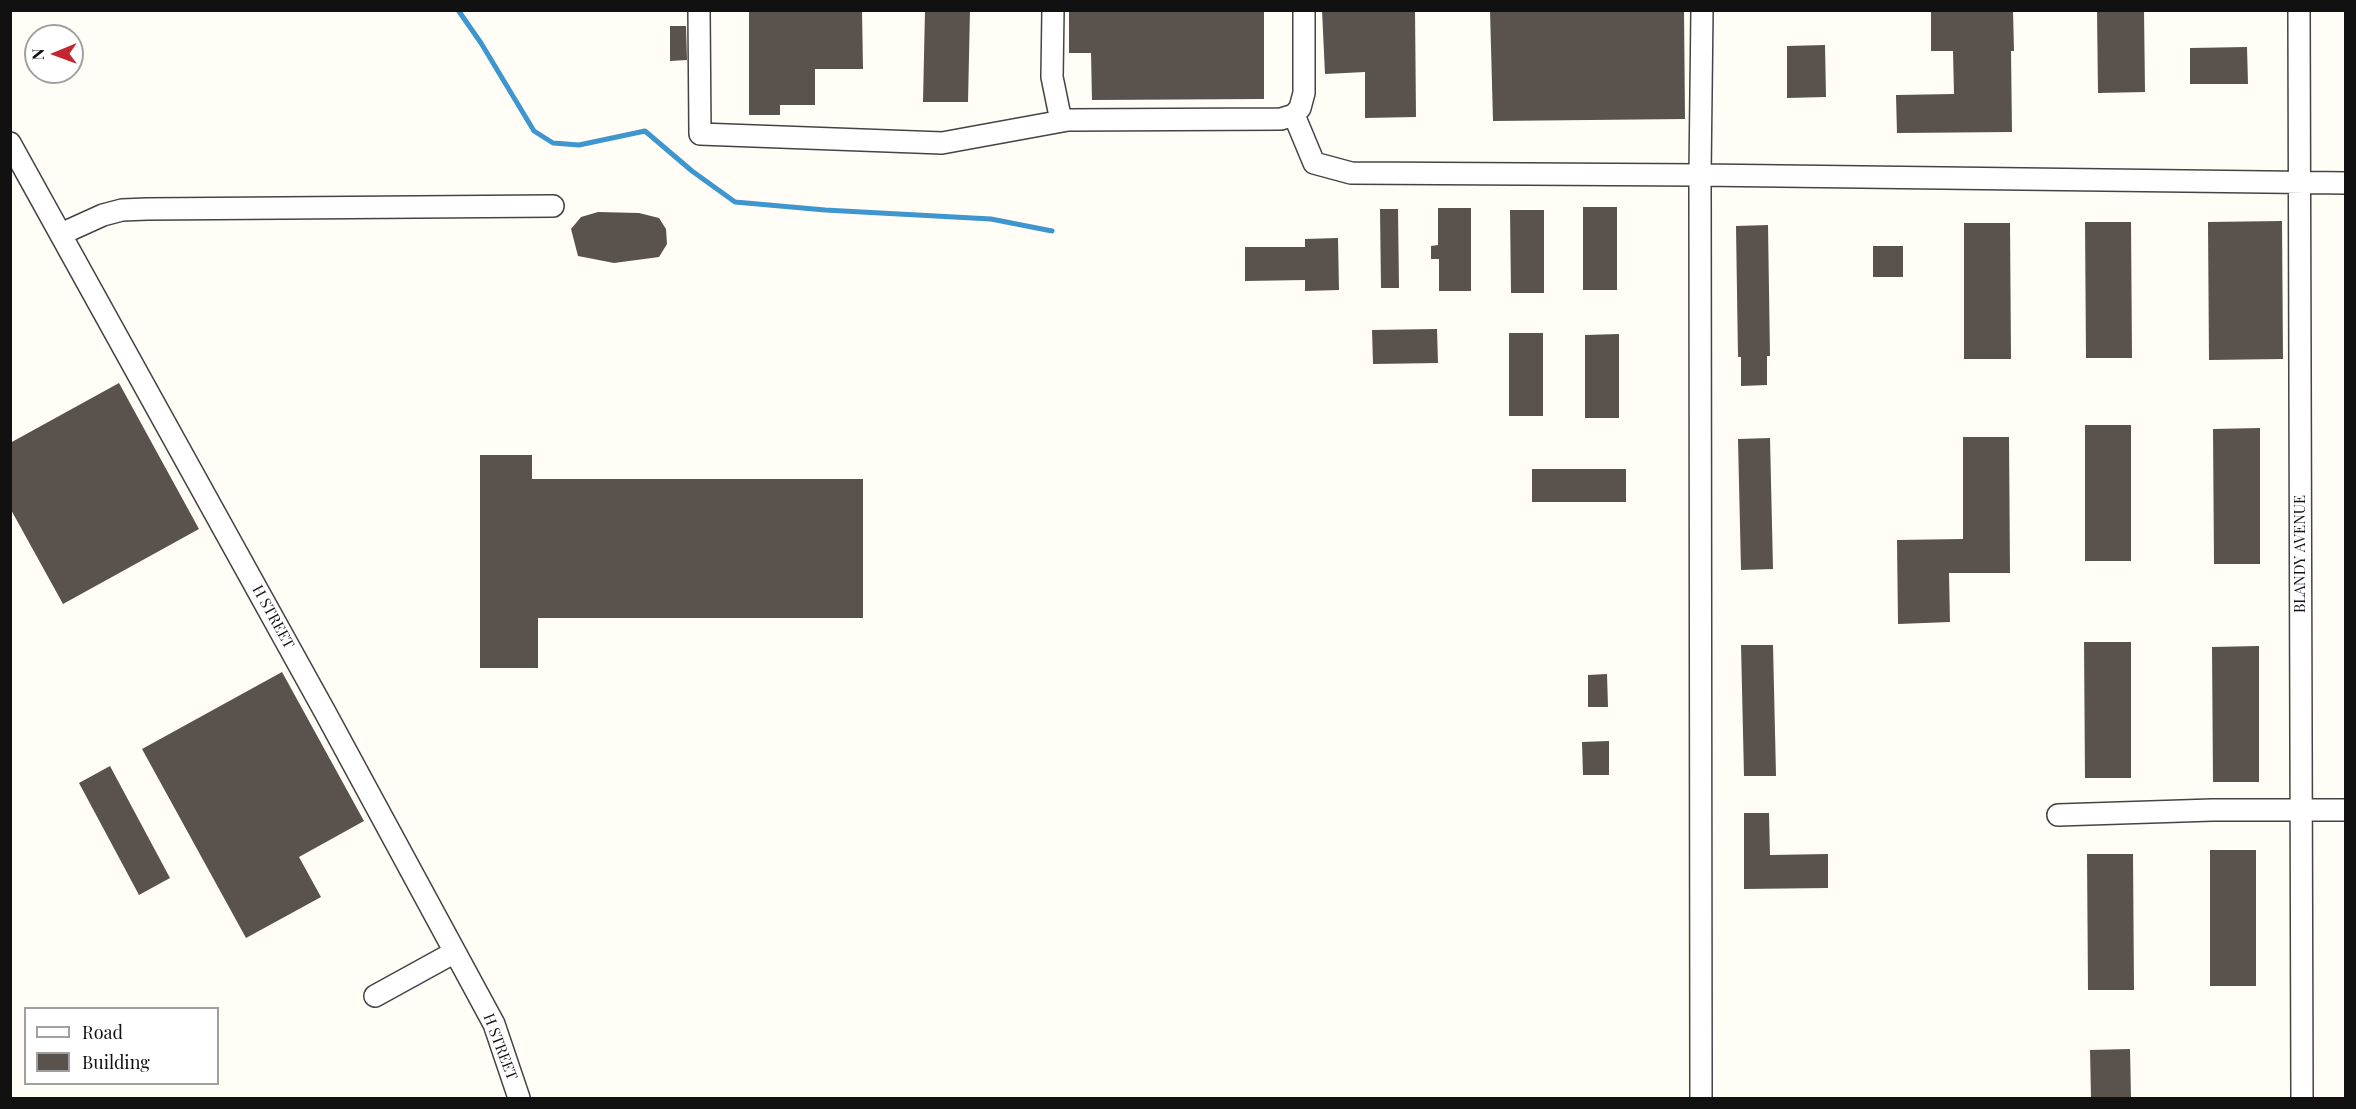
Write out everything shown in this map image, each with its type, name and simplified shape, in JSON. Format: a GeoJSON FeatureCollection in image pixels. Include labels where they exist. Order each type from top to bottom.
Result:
{"type":"FeatureCollection","features":[{"type":"Feature","properties":{"kind":"street"},"geometry":{"type":"LineString","coordinates":[[699,10],[699,134],[942,143],[1061,121],[1281,119],[1294,115],[1300,108],[1304,93],[1304,10]]}},
{"type":"Feature","properties":{"kind":"street"},"geometry":{"type":"LineString","coordinates":[[1053,10],[1052,77],[1061,121]]}},
{"type":"Feature","properties":{"kind":"street"},"geometry":{"type":"LineString","coordinates":[[1701,1098],[1700,175],[1702,10]]}},
{"type":"Feature","properties":{"kind":"street","name":"BLANDY AVENUE"},"geometry":{"type":"LineString","coordinates":[[2299,10],[2302,1098]]}},
{"type":"Feature","properties":{"kind":"street"},"geometry":{"type":"LineString","coordinates":[[1294,115],[1314,163],[1351,172],[2346,183]]}},
{"type":"Feature","properties":{"kind":"street","name":"H STREET"},"geometry":{"type":"LineString","coordinates":[[10,143],[325,712],[494,1024],[519,1098]]}},
{"type":"Feature","properties":{"kind":"street"},"geometry":{"type":"LineString","coordinates":[[61,234],[103,215],[122,210],[553,206]]}},
{"type":"Feature","properties":{"kind":"street"},"geometry":{"type":"LineString","coordinates":[[2058,815],[2212,810],[2346,810]]}},
{"type":"Feature","properties":{"kind":"street"},"geometry":{"type":"LineString","coordinates":[[375,996],[455,952]]}},
{"type":"Feature","properties":{"kind":"building"},"geometry":{"type":"Polygon","coordinates":[[[749,10],[862,10],[863,69],[815,69],[815,105],[780,105],[780,115],[749,115],[749,10]]]}},
{"type":"Feature","properties":{"kind":"building"},"geometry":{"type":"Polygon","coordinates":[[[925,10],[970,10],[968,102],[923,102],[925,10]]]}},
{"type":"Feature","properties":{"kind":"building"},"geometry":{"type":"Polygon","coordinates":[[[1069,10],[1264,10],[1264,99],[1092,100],[1091,53],[1069,53],[1069,10]]]}},
{"type":"Feature","properties":{"kind":"building"},"geometry":{"type":"Polygon","coordinates":[[[1322,10],[1415,10],[1416,117],[1365,118],[1365,72],[1325,74],[1322,10]]]}},
{"type":"Feature","properties":{"kind":"building"},"geometry":{"type":"Polygon","coordinates":[[[1490,10],[1684,10],[1685,119],[1493,121],[1490,10]]]}},
{"type":"Feature","properties":{"kind":"building"},"geometry":{"type":"Polygon","coordinates":[[[1931,10],[2013,10],[2012,132],[1897,133],[1896,95],[1954,94],[1953,51],[1931,51],[1931,10]]]}},
{"type":"Feature","properties":{"kind":"building"},"geometry":{"type":"Polygon","coordinates":[[[2097,10],[2144,10],[2145,92],[2098,93],[2097,10]]]}},
{"type":"Feature","properties":{"kind":"building"},"geometry":{"type":"Polygon","coordinates":[[[670,26],[686,26],[687,60],[670,61],[670,26]]]}},
{"type":"Feature","properties":{"kind":"building"},"geometry":{"type":"Polygon","coordinates":[[[1825,45],[1826,97],[1787,98],[1787,46],[1825,45]]]}},
{"type":"Feature","properties":{"kind":"building"},"geometry":{"type":"Polygon","coordinates":[[[2247,47],[2248,84],[2190,84],[2190,48],[2247,47]]]}},
{"type":"Feature","properties":{"kind":"building"},"geometry":{"type":"Polygon","coordinates":[[[1583,207],[1617,207],[1617,290],[1583,290],[1583,207]]]}},
{"type":"Feature","properties":{"kind":"building"},"geometry":{"type":"Polygon","coordinates":[[[1438,208],[1471,208],[1471,291],[1439,291],[1439,259],[1431,259],[1431,246],[1438,245],[1438,208]]]}},
{"type":"Feature","properties":{"kind":"building"},"geometry":{"type":"Polygon","coordinates":[[[1380,209],[1398,209],[1399,288],[1381,288],[1380,209]]]}},
{"type":"Feature","properties":{"kind":"building"},"geometry":{"type":"Polygon","coordinates":[[[1510,210],[1544,210],[1544,293],[1511,293],[1510,210]]]}},
{"type":"Feature","properties":{"kind":"building"},"geometry":{"type":"Polygon","coordinates":[[[598,212],[639,213],[659,218],[666,229],[667,244],[659,257],[614,263],[578,256],[571,229],[581,217],[598,212]]]}},
{"type":"Feature","properties":{"kind":"building"},"geometry":{"type":"Polygon","coordinates":[[[2282,221],[2283,359],[2209,360],[2208,222],[2282,221]]]}},
{"type":"Feature","properties":{"kind":"building"},"geometry":{"type":"Polygon","coordinates":[[[2085,222],[2131,222],[2132,358],[2086,358],[2085,222]]]}},
{"type":"Feature","properties":{"kind":"building"},"geometry":{"type":"Polygon","coordinates":[[[1964,223],[2010,223],[2011,359],[1964,359],[1964,223]]]}},
{"type":"Feature","properties":{"kind":"building"},"geometry":{"type":"Polygon","coordinates":[[[1768,225],[1770,356],[1767,356],[1767,385],[1741,386],[1741,357],[1738,357],[1736,226],[1768,225]]]}},
{"type":"Feature","properties":{"kind":"building"},"geometry":{"type":"Polygon","coordinates":[[[1338,238],[1339,290],[1305,291],[1305,280],[1245,281],[1245,247],[1305,247],[1305,239],[1338,238]]]}},
{"type":"Feature","properties":{"kind":"building"},"geometry":{"type":"Polygon","coordinates":[[[1873,246],[1903,246],[1903,277],[1873,277],[1873,246]]]}},
{"type":"Feature","properties":{"kind":"building"},"geometry":{"type":"Polygon","coordinates":[[[1437,329],[1438,363],[1373,364],[1372,330],[1437,329]]]}},
{"type":"Feature","properties":{"kind":"building"},"geometry":{"type":"Polygon","coordinates":[[[1509,333],[1543,333],[1543,416],[1509,416],[1509,333]]]}},
{"type":"Feature","properties":{"kind":"building"},"geometry":{"type":"Polygon","coordinates":[[[1619,334],[1619,418],[1585,418],[1585,335],[1619,334]]]}},
{"type":"Feature","properties":{"kind":"building"},"geometry":{"type":"Polygon","coordinates":[[[119,383],[199,529],[63,604],[10,508],[10,443],[119,383]]]}},
{"type":"Feature","properties":{"kind":"building"},"geometry":{"type":"Polygon","coordinates":[[[2085,425],[2131,425],[2131,561],[2085,561],[2085,425]]]}},
{"type":"Feature","properties":{"kind":"building"},"geometry":{"type":"Polygon","coordinates":[[[2260,428],[2260,564],[2214,564],[2213,429],[2260,428]]]}},
{"type":"Feature","properties":{"kind":"building"},"geometry":{"type":"Polygon","coordinates":[[[1963,437],[2009,437],[2010,573],[1949,573],[1950,622],[1898,624],[1897,540],[1963,539],[1963,437]]]}},
{"type":"Feature","properties":{"kind":"building"},"geometry":{"type":"Polygon","coordinates":[[[1770,438],[1773,569],[1741,570],[1738,439],[1770,438]]]}},
{"type":"Feature","properties":{"kind":"building"},"geometry":{"type":"Polygon","coordinates":[[[480,455],[532,455],[532,479],[863,479],[863,618],[538,618],[538,668],[480,668],[480,455]]]}},
{"type":"Feature","properties":{"kind":"building"},"geometry":{"type":"Polygon","coordinates":[[[1532,469],[1626,469],[1626,502],[1532,502],[1532,469]]]}},
{"type":"Feature","properties":{"kind":"building"},"geometry":{"type":"Polygon","coordinates":[[[2084,642],[2131,642],[2131,778],[2085,778],[2084,642]]]}},
{"type":"Feature","properties":{"kind":"building"},"geometry":{"type":"Polygon","coordinates":[[[1741,645],[1773,645],[1776,776],[1744,776],[1741,645]]]}},
{"type":"Feature","properties":{"kind":"building"},"geometry":{"type":"Polygon","coordinates":[[[2259,646],[2259,782],[2213,782],[2212,647],[2259,646]]]}},
{"type":"Feature","properties":{"kind":"building"},"geometry":{"type":"Polygon","coordinates":[[[282,672],[364,821],[299,857],[321,897],[246,938],[142,749],[282,672]]]}},
{"type":"Feature","properties":{"kind":"building"},"geometry":{"type":"Polygon","coordinates":[[[1607,674],[1608,707],[1588,707],[1588,675],[1607,674]]]}},
{"type":"Feature","properties":{"kind":"building"},"geometry":{"type":"Polygon","coordinates":[[[1609,741],[1609,775],[1583,775],[1582,742],[1609,741]]]}},
{"type":"Feature","properties":{"kind":"building"},"geometry":{"type":"Polygon","coordinates":[[[110,766],[170,878],[139,895],[79,783],[110,766]]]}},
{"type":"Feature","properties":{"kind":"building"},"geometry":{"type":"Polygon","coordinates":[[[1744,813],[1769,813],[1770,855],[1828,854],[1828,888],[1744,889],[1744,813]]]}},
{"type":"Feature","properties":{"kind":"building"},"geometry":{"type":"Polygon","coordinates":[[[2210,850],[2256,850],[2256,986],[2210,986],[2210,850]]]}},
{"type":"Feature","properties":{"kind":"building"},"geometry":{"type":"Polygon","coordinates":[[[2087,854],[2133,854],[2134,990],[2088,990],[2087,854]]]}},
{"type":"Feature","properties":{"kind":"building"},"geometry":{"type":"Polygon","coordinates":[[[2130,1049],[2131,1098],[2091,1098],[2090,1050],[2130,1049]]]}},
{"type":"Feature","properties":{"kind":"waterway"},"geometry":{"type":"LineString","coordinates":[[458,10],[481,43],[534,131],[553,143],[579,145],[645,131],[692,171],[735,202],[825,210],[991,219],[1052,231]]}}]}
